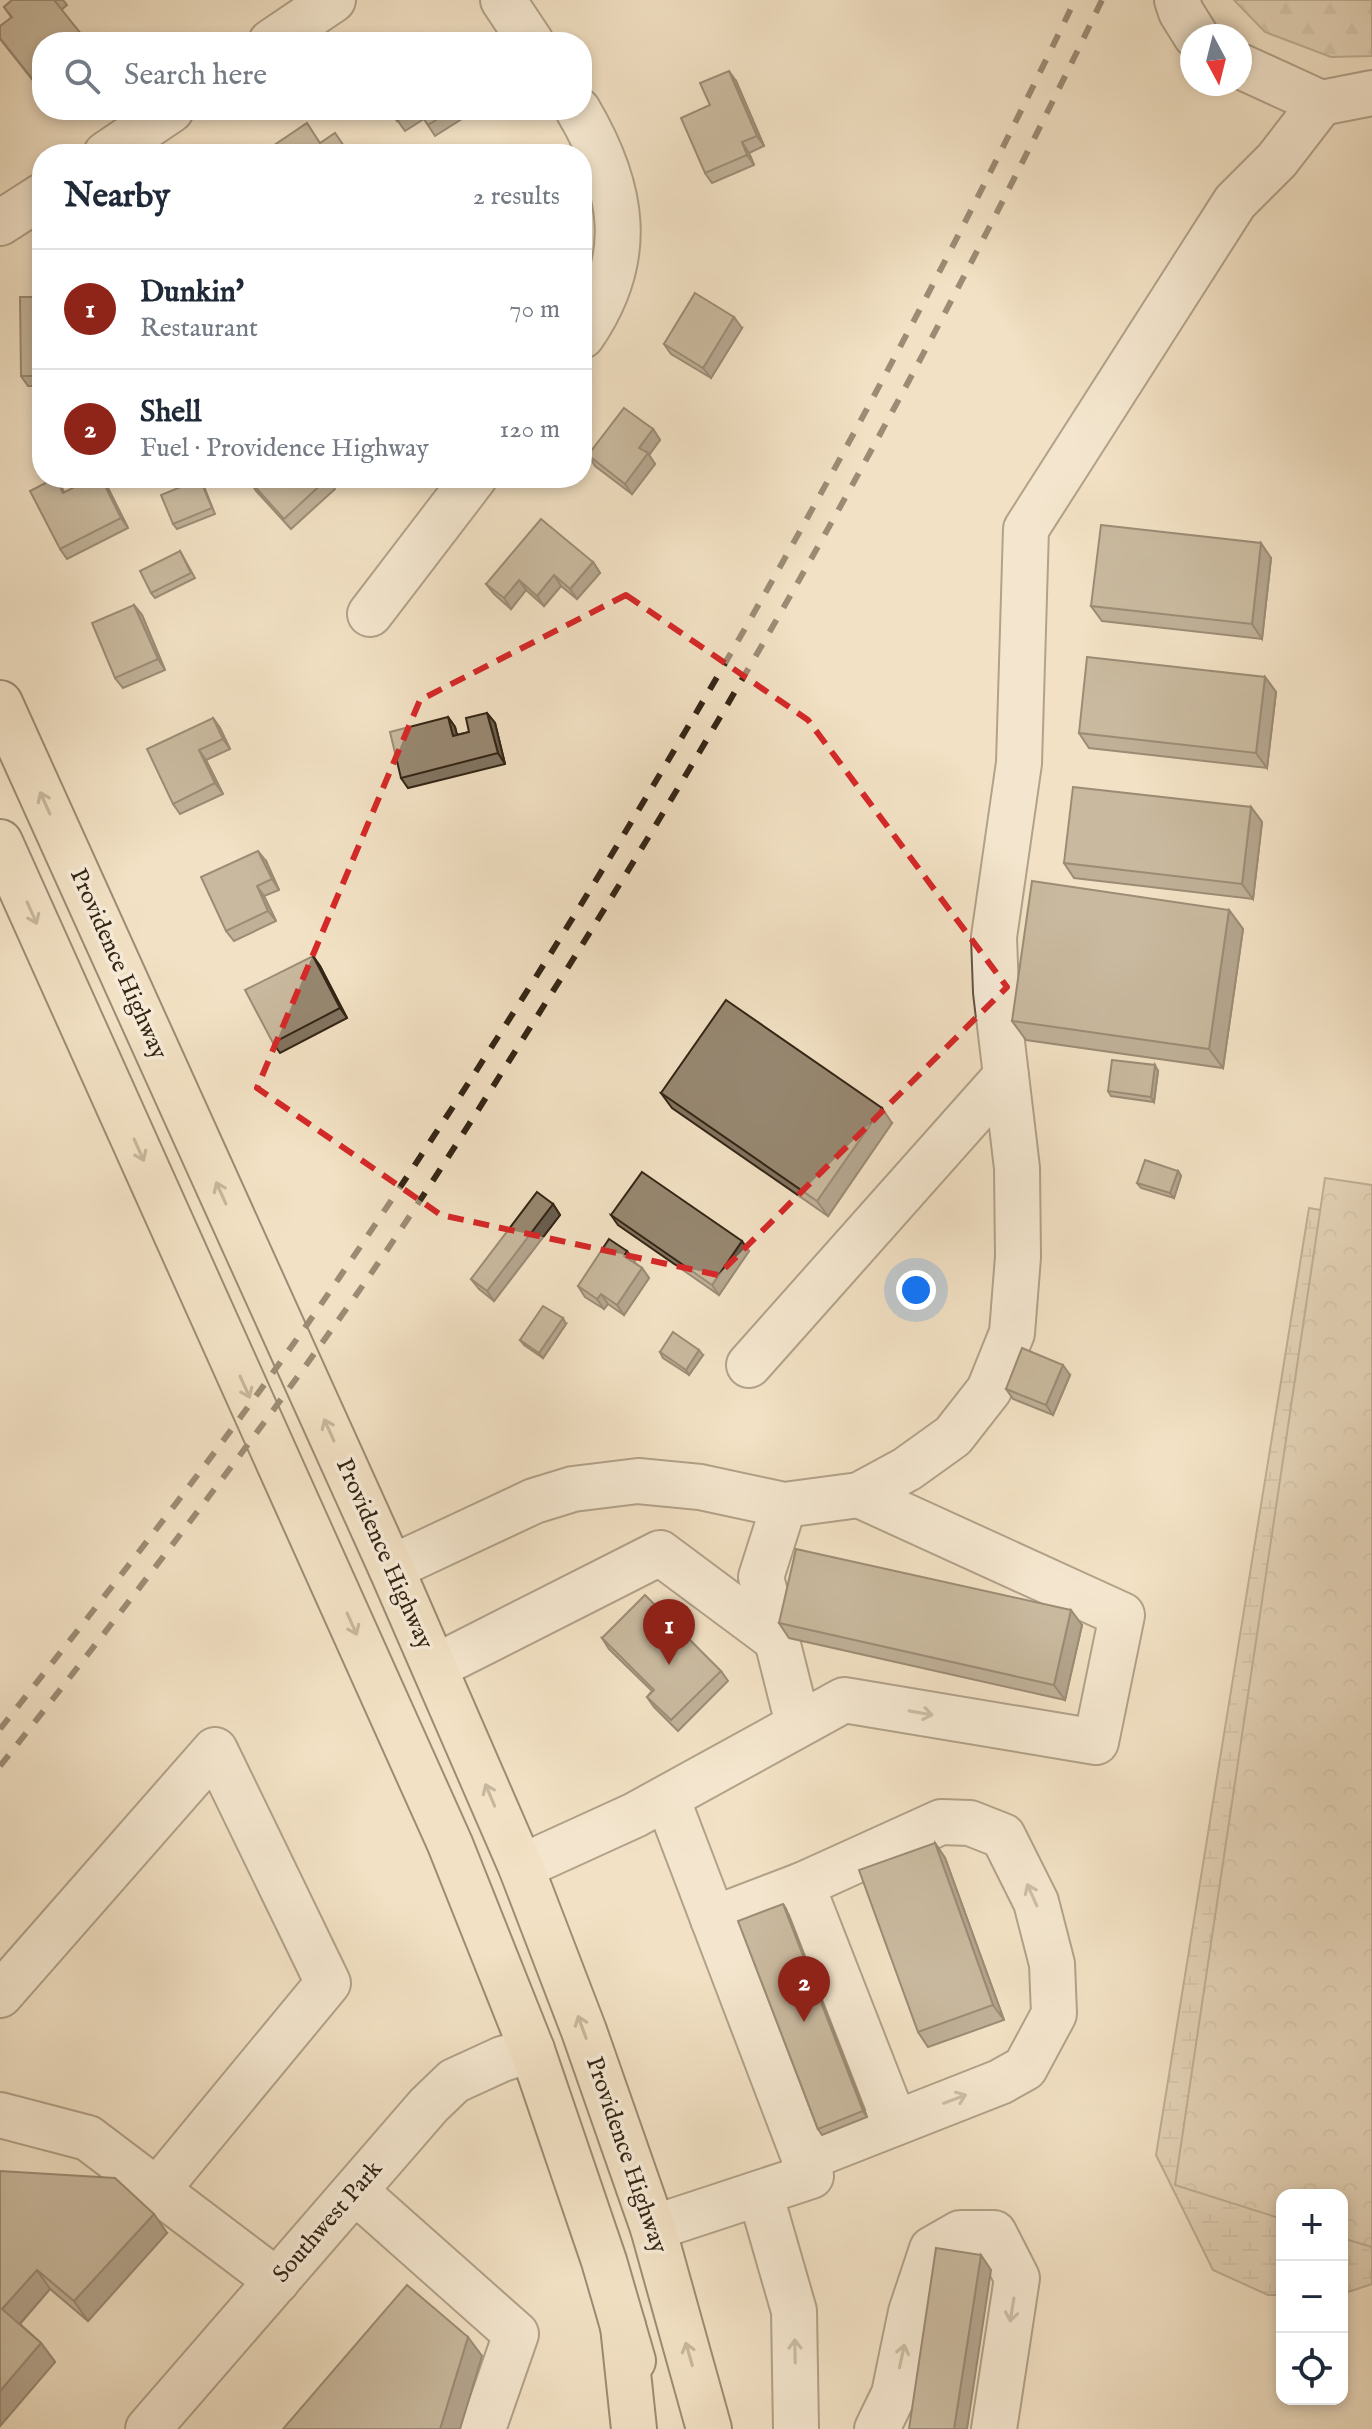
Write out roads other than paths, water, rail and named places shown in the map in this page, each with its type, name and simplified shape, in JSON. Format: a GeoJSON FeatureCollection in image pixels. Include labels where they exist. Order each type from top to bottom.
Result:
{"type":"FeatureCollection","features":[{"type":"Feature","properties":{"kind":"main road","name":"Providence Highway"},"geometry":{"type":"LineString","coordinates":[[0,703],[391,1568],[521,1867],[584,2031],[653,2228],[709,2429]]}},
{"type":"Feature","properties":{"kind":"main road"},"geometry":{"type":"LineString","coordinates":[[0,842],[445,1832],[532,2050],[623,2326],[652,2429]]}},
{"type":"Feature","properties":{"kind":"main road"},"geometry":{"type":"LineString","coordinates":[[623,2326],[634,2429]]}},
{"type":"Feature","properties":{"kind":"street"},"geometry":{"type":"LineString","coordinates":[[286,32],[333,0]]}},
{"type":"Feature","properties":{"kind":"street"},"geometry":{"type":"LineString","coordinates":[[503,0],[524,32]]}},
{"type":"Feature","properties":{"kind":"street"},"geometry":{"type":"LineString","coordinates":[[1177,0],[1188,24]]}},
{"type":"Feature","properties":{"kind":"street"},"geometry":{"type":"LineString","coordinates":[[1252,71],[1321,103],[1372,93]]}},
{"type":"Feature","properties":{"kind":"street"},"geometry":{"type":"LineString","coordinates":[[391,1568],[534,1501],[573,1489],[638,1481],[700,1487],[784,1505],[859,1495],[907,1469],[953,1436],[989,1390],[1012,1333],[1018,1257],[1017,1168],[996,992],[994,937],[1019,763],[1026,529],[1235,202],[1277,160],[1321,103]]}},
{"type":"Feature","properties":{"kind":"street"},"geometry":{"type":"LineString","coordinates":[[121,144],[156,120]]}},
{"type":"Feature","properties":{"kind":"street"},"geometry":{"type":"LineString","coordinates":[[583,120],[611,180],[619,231],[612,278],[592,317]]}},
{"type":"Feature","properties":{"kind":"street"},"geometry":{"type":"LineString","coordinates":[[0,223],[32,202]]}},
{"type":"Feature","properties":{"kind":"street"},"geometry":{"type":"LineString","coordinates":[[370,614],[466,488]]}},
{"type":"Feature","properties":{"kind":"street"},"geometry":{"type":"LineString","coordinates":[[749,1365],[1006,1076]]}},
{"type":"Feature","properties":{"kind":"street"},"geometry":{"type":"LineString","coordinates":[[521,1867],[667,1798],[844,1700],[1096,1742],[1122,1615],[859,1495]]}},
{"type":"Feature","properties":{"kind":"street"},"geometry":{"type":"LineString","coordinates":[[784,1505],[761,1577],[798,1724]]}},
{"type":"Feature","properties":{"kind":"street"},"geometry":{"type":"LineString","coordinates":[[435,1667],[660,1553],[777,1640]]}},
{"type":"Feature","properties":{"kind":"street"},"geometry":{"type":"LineString","coordinates":[[0,1995],[215,1750],[328,1983],[157,2190]]}},
{"type":"Feature","properties":{"kind":"street"},"geometry":{"type":"LineString","coordinates":[[653,2228],[811,2176],[667,1798]]}},
{"type":"Feature","properties":{"kind":"street"},"geometry":{"type":"LineString","coordinates":[[713,1919],[802,1885],[941,1822],[970,1823],[1003,1836],[1036,1902],[1052,1964],[1054,2014],[1025,2068],[1000,2082],[804,2159]]}},
{"type":"Feature","properties":{"kind":"street"},"geometry":{"type":"LineString","coordinates":[[802,1885],[895,2123]]}},
{"type":"Feature","properties":{"kind":"street","name":"Southwest Park"},"geometry":{"type":"LineString","coordinates":[[148,2429],[429,2105],[454,2081],[502,2059],[532,2050]]}},
{"type":"Feature","properties":{"kind":"street"},"geometry":{"type":"LineString","coordinates":[[0,2115],[88,2138],[277,2281]]}},
{"type":"Feature","properties":{"kind":"street"},"geometry":{"type":"LineString","coordinates":[[355,2191],[516,2334],[483,2429]]}},
{"type":"Feature","properties":{"kind":"street"},"geometry":{"type":"LineString","coordinates":[[760,2193],[794,2311],[796,2429]]}},
{"type":"Feature","properties":{"kind":"street"},"geometry":{"type":"LineString","coordinates":[[877,2429],[894,2394],[911,2312],[932,2249],[960,2233],[994,2233],[1017,2278],[994,2429]]}},
{"type":"Feature","properties":{"kind":"railway"},"geometry":{"type":"LineString","coordinates":[[0,1729],[174,1506],[299,1336],[541,969],[731,653],[822,492],[994,166],[1075,0]]}},
{"type":"Feature","properties":{"kind":"railway"},"geometry":{"type":"LineString","coordinates":[[0,1766],[180,1535],[354,1298],[453,1150],[624,878],[840,508],[975,256],[1102,0]]}},
{"type":"Feature","properties":{"kind":"place","name":"Dunkin'"},"geometry":{"type":"Point","coordinates":[669,1665]}},
{"type":"Feature","properties":{"kind":"place","name":"Shell"},"geometry":{"type":"Point","coordinates":[804,2022]}}]}
